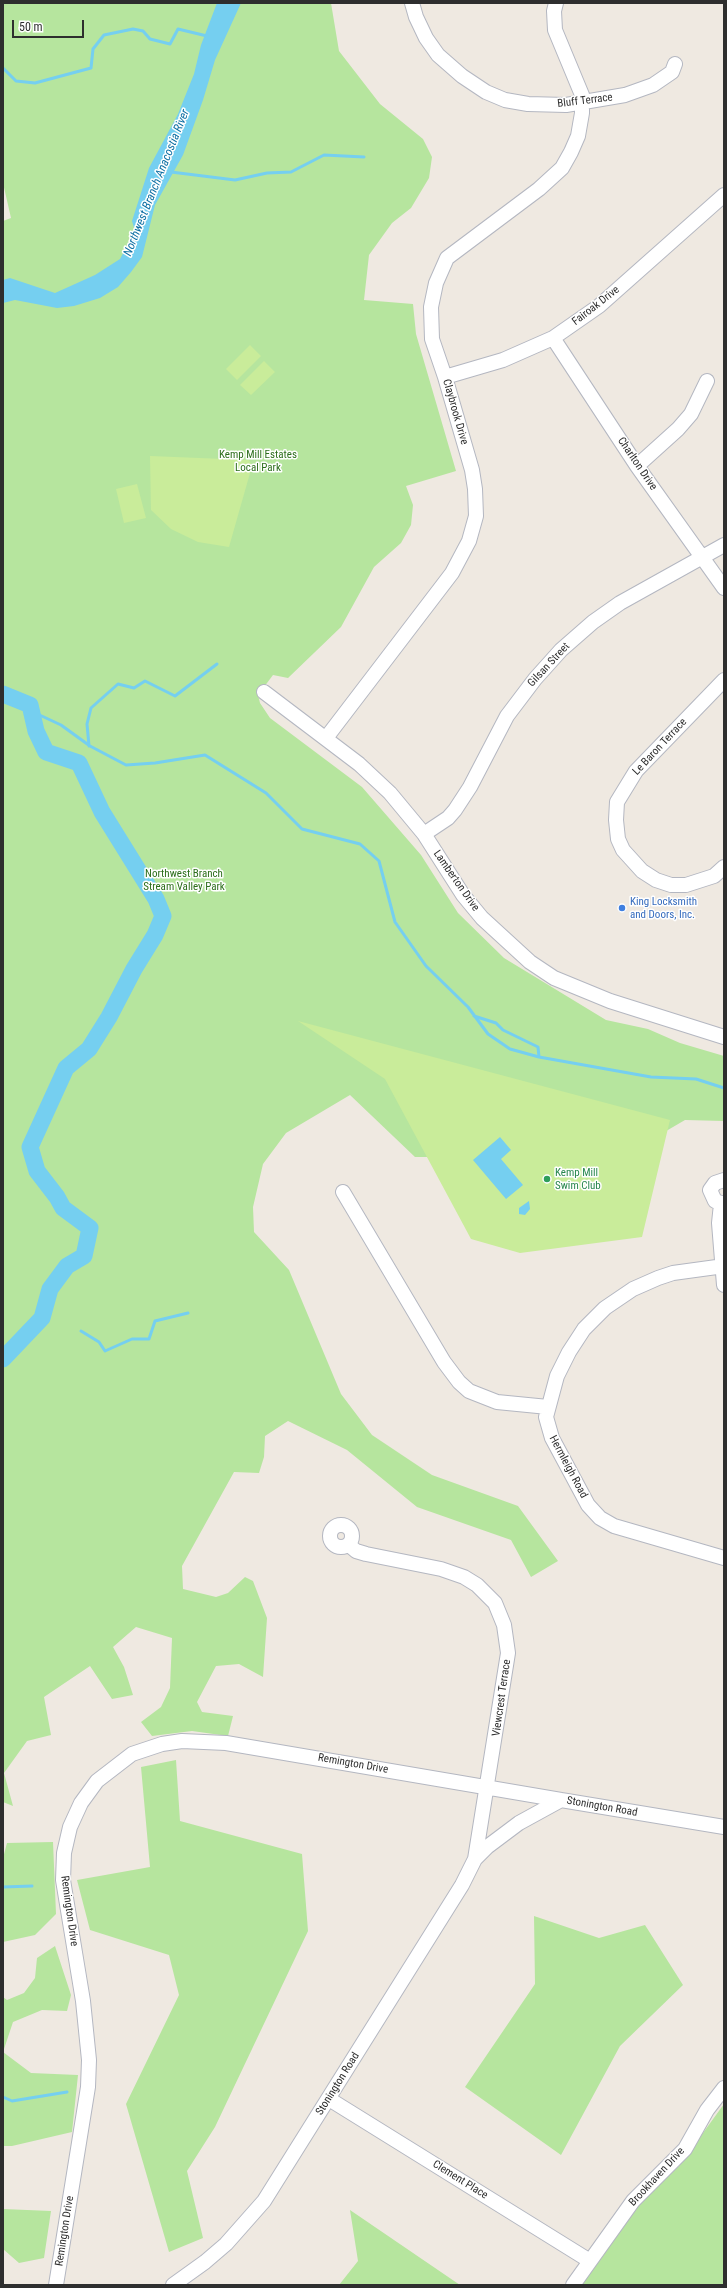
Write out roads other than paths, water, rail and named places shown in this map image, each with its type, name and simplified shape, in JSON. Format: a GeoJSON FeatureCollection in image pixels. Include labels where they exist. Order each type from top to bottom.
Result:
{"type":"FeatureCollection","features":[{"type":"Feature","properties":{"kind":"street","name":"Bluff Terrace"},"geometry":{"type":"LineString","coordinates":[[412,3],[416,17],[426,38],[438,55],[462,76],[486,92],[505,100],[528,104],[566,106],[625,95],[653,85],[672,72],[675,64]]}},
{"type":"Feature","properties":{"kind":"street","name":"Claybrook Drive"},"geometry":{"type":"LineString","coordinates":[[326,738],[452,573],[469,541],[476,516],[475,489],[472,470],[445,377],[432,339],[430,323],[436,283],[447,258],[539,189],[562,168],[578,136],[582,113],[582,95],[574,72],[555,30],[556,3]]}},
{"type":"Feature","properties":{"kind":"street","name":"Fairoak Drive"},"geometry":{"type":"LineString","coordinates":[[445,377],[504,360],[553,338],[599,306],[724,196]]}},
{"type":"Feature","properties":{"kind":"street","name":"Charlton Drive"},"geometry":{"type":"LineString","coordinates":[[553,338],[637,466],[724,588]]}},
{"type":"Feature","properties":{"kind":"street"},"geometry":{"type":"LineString","coordinates":[[637,466],[678,429],[691,414],[707,382]]}},
{"type":"Feature","properties":{"kind":"street","name":"Gilsan Street"},"geometry":{"type":"LineString","coordinates":[[424,834],[448,818],[455,810],[470,787],[507,716],[535,678],[561,650],[593,622],[620,603],[724,545]]}},
{"type":"Feature","properties":{"kind":"street","name":"Le Baron Terrace"},"geometry":{"type":"LineString","coordinates":[[724,680],[636,771],[619,798],[616,820],[618,839],[623,850],[642,872],[656,880],[671,885],[686,885],[714,876],[724,868]]}},
{"type":"Feature","properties":{"kind":"street","name":"Lamberton Drive"},"geometry":{"type":"LineString","coordinates":[[264,692],[359,764],[390,793],[424,834],[464,895],[482,918],[530,962],[554,978],[610,1001],[724,1037]]}},
{"type":"Feature","properties":{"kind":"street"},"geometry":{"type":"LineString","coordinates":[[724,1180],[714,1182],[710,1190],[712,1198],[722,1204],[719,1223],[724,1286]]}},
{"type":"Feature","properties":{"kind":"street"},"geometry":{"type":"LineString","coordinates":[[343,1192],[444,1362],[459,1382],[469,1391],[498,1402],[548,1407]]}},
{"type":"Feature","properties":{"kind":"street","name":"Hermleigh Road"},"geometry":{"type":"LineString","coordinates":[[723,1266],[673,1272],[633,1289],[605,1308],[584,1329],[569,1352],[557,1376],[546,1417],[552,1438],[588,1505],[600,1518],[614,1526],[724,1558]]}},
{"type":"Feature","properties":{"kind":"street","name":"Viewcrest Terrace"},"geometry":{"type":"LineString","coordinates":[[349,1545],[356,1551],[366,1554],[440,1569],[464,1577],[477,1585],[495,1603],[504,1625],[508,1653],[488,1787]]}},
{"type":"Feature","properties":{"kind":"street","name":"Remington Drive"},"geometry":{"type":"LineString","coordinates":[[56,2285],[88,2087],[89,2067],[83,2001],[63,1880],[64,1852],[70,1827],[81,1803],[97,1781],[132,1754],[162,1744],[182,1741],[226,1742],[560,1800]]}},
{"type":"Feature","properties":{"kind":"street","name":"Stonington Road"},"geometry":{"type":"LineString","coordinates":[[173,2285],[205,2262],[226,2244],[264,2201],[462,1885],[475,1859],[488,1787]]}},
{"type":"Feature","properties":{"kind":"street","name":"Stonington Road"},"geometry":{"type":"LineString","coordinates":[[475,1859],[487,1847],[519,1823],[560,1800],[724,1827]]}},
{"type":"Feature","properties":{"kind":"street","name":"Brookhaven Drive"},"geometry":{"type":"LineString","coordinates":[[573,2285],[633,2201],[685,2149],[707,2110],[724,2088]]}},
{"type":"Feature","properties":{"kind":"street","name":"Clement Place"},"geometry":{"type":"LineString","coordinates":[[329,2098],[590,2261]]}},
{"type":"Feature","properties":{"kind":"water"},"geometry":{"type":"Polygon","coordinates":[[[217,3],[241,3],[215,60],[203,100],[183,155],[155,205],[142,257],[118,287],[100,298],[74,306],[57,308],[15,300],[3,303],[3,280],[10,278],[55,293],[95,275],[120,259],[135,231],[132,221],[149,168],[178,114],[194,74],[201,45],[217,3]]]}},
{"type":"Feature","properties":{"kind":"water"},"geometry":{"type":"Polygon","coordinates":[[[500,1137],[511,1150],[501,1159],[523,1185],[506,1199],[473,1160],[500,1137]]]}},
{"type":"Feature","properties":{"kind":"water"},"geometry":{"type":"Polygon","coordinates":[[[529,1201],[530,1209],[525,1215],[519,1214],[519,1208],[529,1201]]]}},
{"type":"Feature","properties":{"kind":"waterway"},"geometry":{"type":"LineString","coordinates":[[3,68],[16,81],[35,83],[91,68],[93,49],[104,35],[133,29],[143,31],[150,39],[170,44],[178,29],[207,36]]}},
{"type":"Feature","properties":{"kind":"waterway"},"geometry":{"type":"LineString","coordinates":[[171,172],[235,180],[267,173],[291,172],[324,155],[364,157]]}},
{"type":"Feature","properties":{"kind":"waterway"},"geometry":{"type":"LineString","coordinates":[[89,746],[87,724],[91,708],[118,684],[134,688],[145,681],[175,696],[217,664]]}},
{"type":"Feature","properties":{"kind":"waterway","name":"Northwest Branch Anacostia River"},"geometry":{"type":"LineString","coordinates":[[3,694],[30,705],[36,731],[46,752],[79,763],[102,812],[156,899],[163,916],[155,935],[134,969],[109,1017],[89,1049],[66,1068],[30,1147],[37,1171],[57,1197],[63,1208],[90,1228],[84,1256],[67,1266],[50,1289],[42,1318],[3,1359]]}},
{"type":"Feature","properties":{"kind":"waterway"},"geometry":{"type":"LineString","coordinates":[[31,711],[61,725],[90,746],[126,765],[155,763],[205,755],[266,793],[302,829],[360,844],[379,861],[395,922],[426,966],[468,1007],[488,1034],[510,1049],[539,1057],[651,1077],[696,1079],[724,1088]]}},
{"type":"Feature","properties":{"kind":"waterway"},"geometry":{"type":"LineString","coordinates":[[474,1016],[496,1023],[503,1030],[538,1047],[539,1057]]}},
{"type":"Feature","properties":{"kind":"waterway"},"geometry":{"type":"LineString","coordinates":[[81,1331],[99,1342],[105,1351],[132,1339],[149,1339],[155,1321],[188,1313]]}},
{"type":"Feature","properties":{"kind":"waterway"},"geometry":{"type":"LineString","coordinates":[[3,1887],[32,1886]]}},
{"type":"Feature","properties":{"kind":"waterway"},"geometry":{"type":"LineString","coordinates":[[3,2097],[12,2101],[67,2092]]}},
{"type":"Feature","properties":{"kind":"place","name":"King Locksmith and Doors, Inc."},"geometry":{"type":"Point","coordinates":[622,908]}},
{"type":"Feature","properties":{"kind":"place","name":"Kemp Mill Swim Club"},"geometry":{"type":"Point","coordinates":[547,1179]}},
{"type":"Feature","properties":{"kind":"park label","name":"Kemp Mill Estates Local Park"},"geometry":{"type":"Point","coordinates":[258,461]}},
{"type":"Feature","properties":{"kind":"park label","name":"Northwest Branch Stream Valley Park"},"geometry":{"type":"Point","coordinates":[184,880]}}]}
